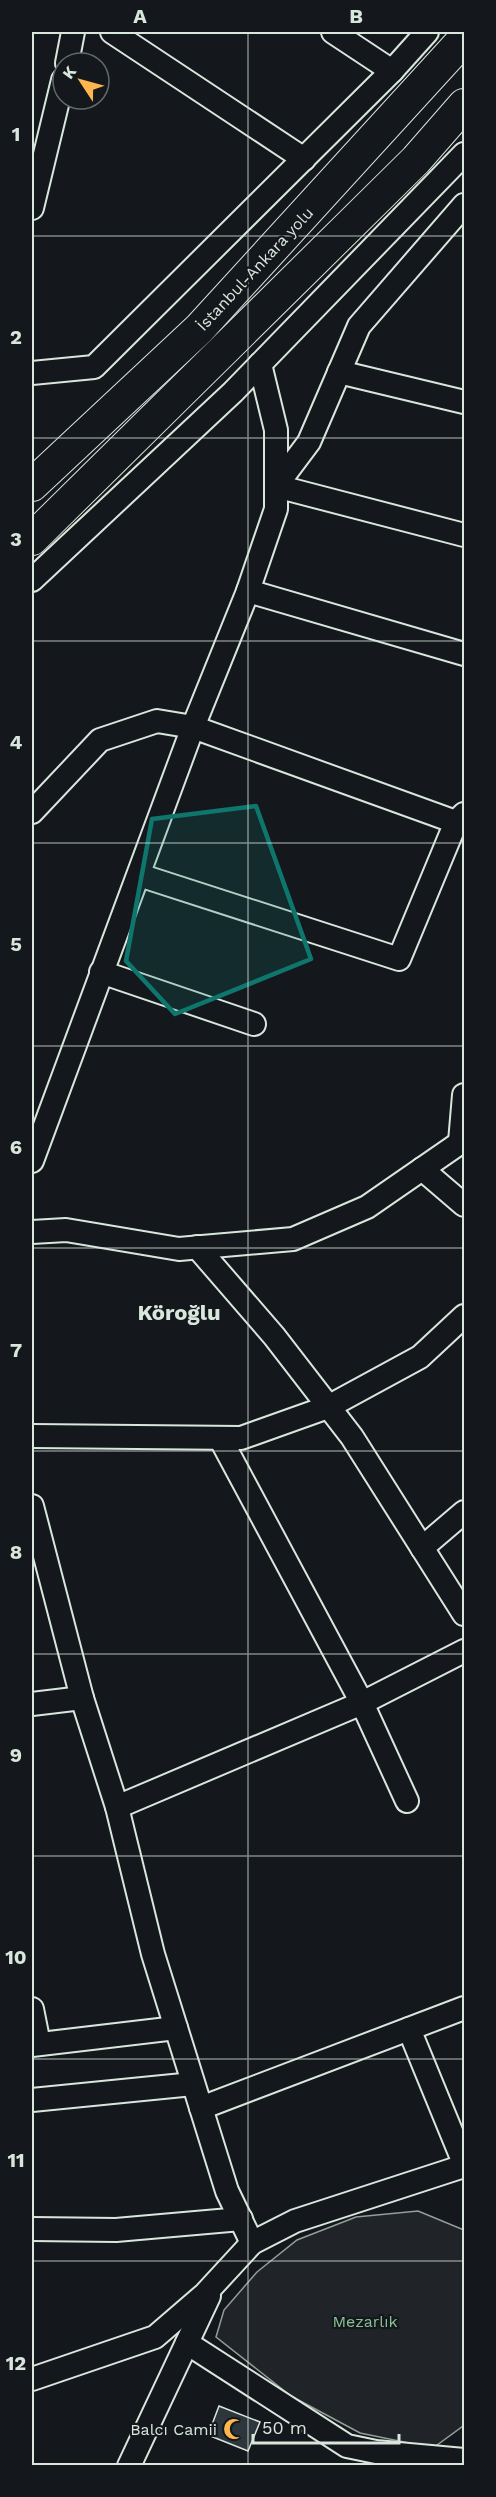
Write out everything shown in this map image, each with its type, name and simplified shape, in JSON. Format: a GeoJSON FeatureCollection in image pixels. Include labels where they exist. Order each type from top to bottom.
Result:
{"type":"FeatureCollection","features":[{"type":"Feature","properties":{"kind":"highway","name":"İstanbul-Ankara yolu"},"geometry":{"type":"LineString","coordinates":[[32,484],[199,329],[465,39]]}},
{"type":"Feature","properties":{"kind":"highway","name":"İstanbul-Ankara yolu"},"geometry":{"type":"LineString","coordinates":[[33,534],[416,160],[465,105]]}},
{"type":"Feature","properties":{"kind":"street"},"geometry":{"type":"LineString","coordinates":[[69,51],[73,32]]}},
{"type":"Feature","properties":{"kind":"street"},"geometry":{"type":"LineString","coordinates":[[112,32],[304,159]]}},
{"type":"Feature","properties":{"kind":"street"},"geometry":{"type":"LineString","coordinates":[[333,32],[392,71]]}},
{"type":"Feature","properties":{"kind":"street"},"geometry":{"type":"LineString","coordinates":[[32,373],[94,367],[392,71],[427,32]]}},
{"type":"Feature","properties":{"kind":"street"},"geometry":{"type":"LineString","coordinates":[[32,208],[55,111]]}},
{"type":"Feature","properties":{"kind":"street"},"geometry":{"type":"LineString","coordinates":[[32,580],[260,364],[465,154]]}},
{"type":"Feature","properties":{"kind":"street"},"geometry":{"type":"LineString","coordinates":[[276,486],[309,442],[359,326],[455,230],[465,205]]}},
{"type":"Feature","properties":{"kind":"street"},"geometry":{"type":"LineString","coordinates":[[32,1161],[193,727],[249,591],[276,509],[276,430],[260,364]]}},
{"type":"Feature","properties":{"kind":"street"},"geometry":{"type":"LineString","coordinates":[[339,372],[465,402]]}},
{"type":"Feature","properties":{"kind":"street"},"geometry":{"type":"LineString","coordinates":[[276,486],[465,535]]}},
{"type":"Feature","properties":{"kind":"street"},"geometry":{"type":"LineString","coordinates":[[249,591],[465,654]]}},
{"type":"Feature","properties":{"kind":"street"},"geometry":{"type":"LineString","coordinates":[[32,812],[100,740],[157,721],[193,727],[462,820],[399,959],[139,875]]}},
{"type":"Feature","properties":{"kind":"street"},"geometry":{"type":"LineString","coordinates":[[101,972],[254,1024]]}},
{"type":"Feature","properties":{"kind":"street"},"geometry":{"type":"LineString","coordinates":[[32,1232],[66,1230],[179,1249],[293,1239],[368,1207],[462,1141],[465,1095]]}},
{"type":"Feature","properties":{"kind":"street"},"geometry":{"type":"LineString","coordinates":[[422,1169],[465,1205]]}},
{"type":"Feature","properties":{"kind":"street"},"geometry":{"type":"LineString","coordinates":[[197,1247],[274,1336],[352,1437],[465,1614]]}},
{"type":"Feature","properties":{"kind":"street"},"geometry":{"type":"LineString","coordinates":[[32,1436],[241,1438],[328,1407],[420,1357],[465,1316]]}},
{"type":"Feature","properties":{"kind":"street"},"geometry":{"type":"LineString","coordinates":[[220,1438],[362,1703],[407,1801]]}},
{"type":"Feature","properties":{"kind":"street"},"geometry":{"type":"LineString","coordinates":[[32,1506],[82,1698],[117,1807],[153,1954],[227,2191],[252,2243]]}},
{"type":"Feature","properties":{"kind":"street"},"geometry":{"type":"LineString","coordinates":[[422,1548],[465,1512]]}},
{"type":"Feature","properties":{"kind":"street"},"geometry":{"type":"LineString","coordinates":[[117,1807],[362,1703],[465,1651]]}},
{"type":"Feature","properties":{"kind":"street"},"geometry":{"type":"LineString","coordinates":[[32,1704],[82,1698]]}},
{"type":"Feature","properties":{"kind":"street"},"geometry":{"type":"LineString","coordinates":[[201,2108],[465,2008]]}},
{"type":"Feature","properties":{"kind":"street"},"geometry":{"type":"LineString","coordinates":[[32,2009],[35,2044],[176,2028]]}},
{"type":"Feature","properties":{"kind":"street"},"geometry":{"type":"LineString","coordinates":[[32,2379],[156,2337],[213,2285],[252,2243],[295,2222],[465,2164],[409,2029]]}},
{"type":"Feature","properties":{"kind":"street"},"geometry":{"type":"LineString","coordinates":[[32,2100],[193,2084]]}},
{"type":"Feature","properties":{"kind":"street"},"geometry":{"type":"LineString","coordinates":[[32,2229],[116,2230],[241,2219]]}},
{"type":"Feature","properties":{"kind":"street"},"geometry":{"type":"LineString","coordinates":[[129,2466],[213,2285]]}},
{"type":"Feature","properties":{"kind":"street"},"geometry":{"type":"LineString","coordinates":[[187,2343],[347,2446],[374,2459],[465,2460]]}},
{"type":"Feature","properties":{"kind":"highlighted area"},"geometry":{"type":"Polygon","coordinates":[[[256,806],[311,959],[175,1014],[126,961],[152,819],[256,806]]]}},
{"type":"Feature","properties":{"kind":"green space","name":"Mezarlık"},"geometry":{"type":"Polygon","coordinates":[[[418,2211],[464,2230],[464,2422],[463,2426],[433,2448],[360,2433],[291,2396],[216,2337],[224,2310],[257,2272],[297,2240],[356,2217],[418,2211]]]}},
{"type":"Feature","properties":{"kind":"building","name":"Balcı Camii"},"geometry":{"type":"Polygon","coordinates":[[[219,2406],[260,2422],[248,2451],[208,2435],[219,2406]]]}},
{"type":"Feature","properties":{"kind":"place","name":"Balcı Camii"},"geometry":{"type":"Point","coordinates":[234,2429]}},
{"type":"Feature","properties":{"kind":"district","name":"Köroğlu"},"geometry":{"type":"Point","coordinates":[179,1312]}}]}
